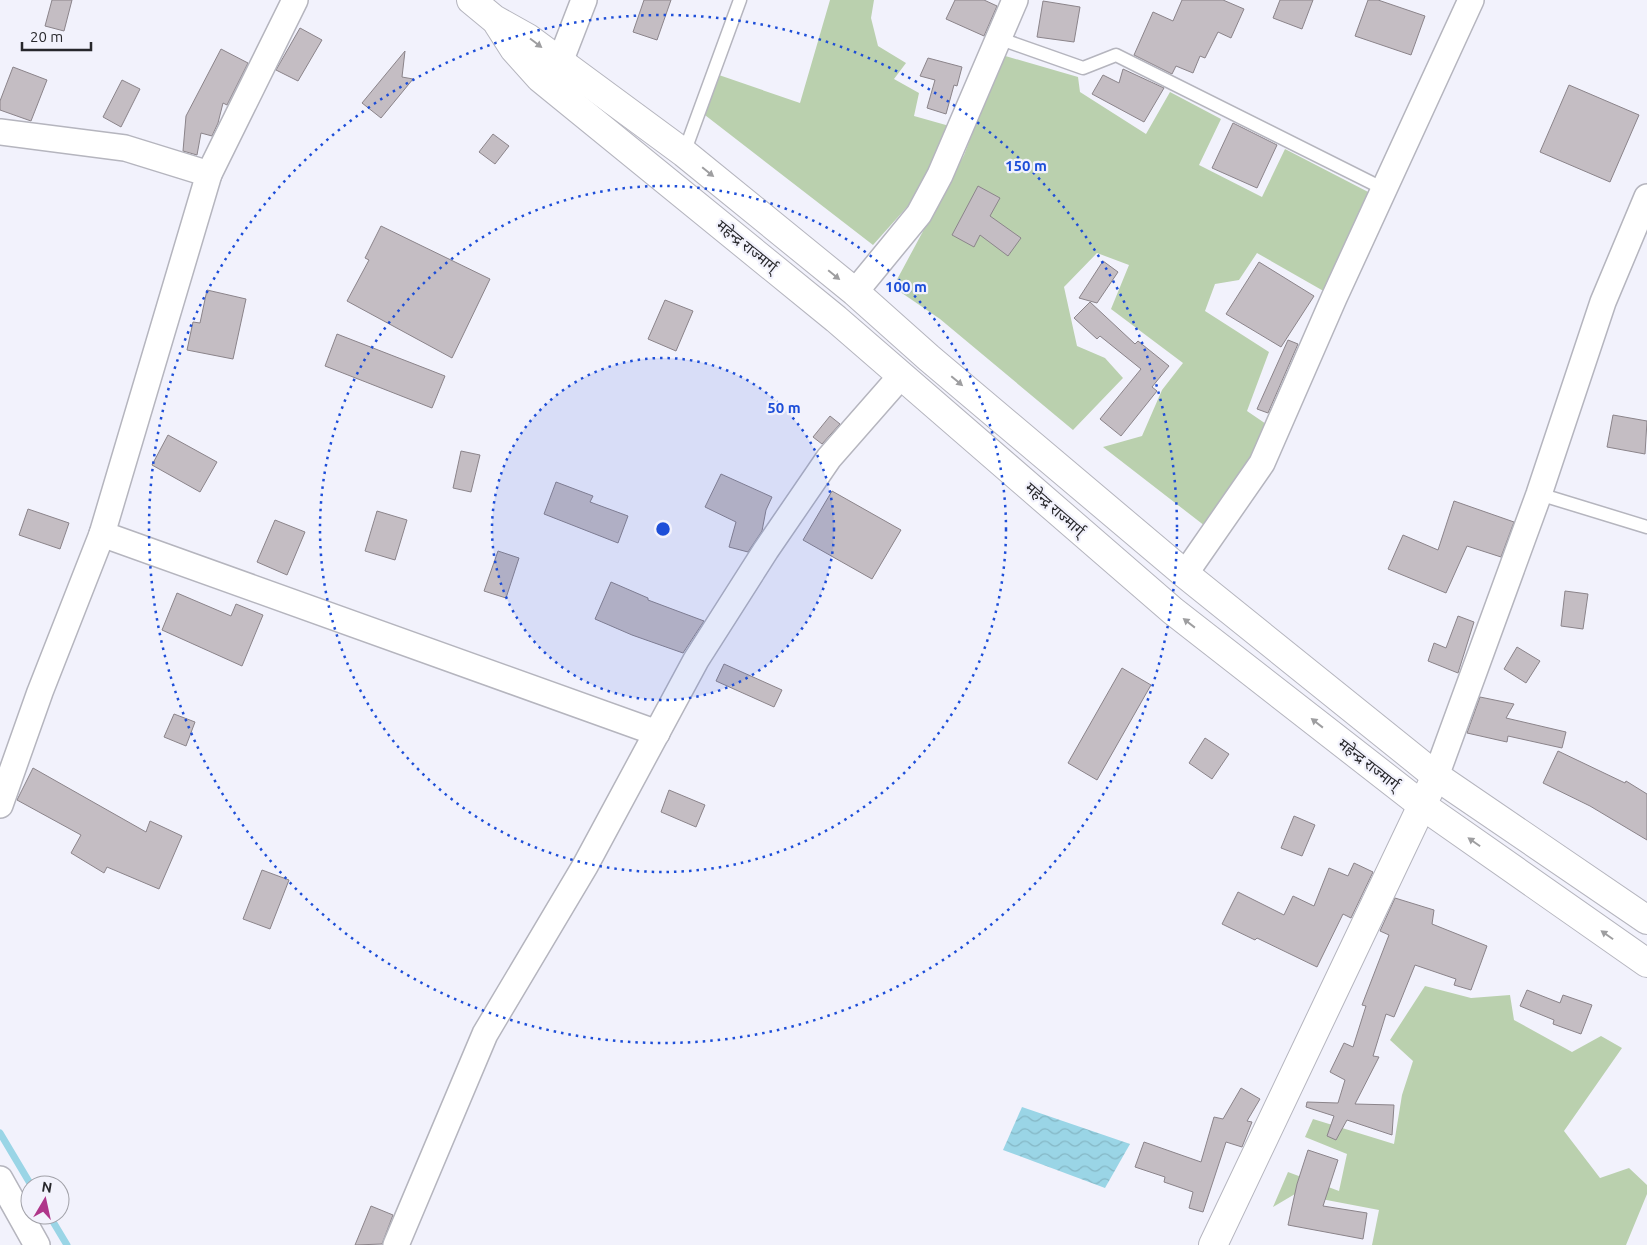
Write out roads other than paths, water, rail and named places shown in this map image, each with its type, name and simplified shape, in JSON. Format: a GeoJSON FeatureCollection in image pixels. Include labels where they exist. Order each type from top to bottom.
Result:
{"type":"FeatureCollection","features":[{"type":"Feature","properties":{"kind":"main road","name":"महेन्द्र राज्मार्ग्"},"geometry":{"type":"LineString","coordinates":[[472,0],[494,18],[528,38],[684,153],[855,292],[929,358],[1185,574],[1436,776],[1647,920]]}},
{"type":"Feature","properties":{"kind":"main road","name":"महेन्द्र राज्मार्ग्"},"geometry":{"type":"LineString","coordinates":[[494,18],[514,49],[540,78],[828,313],[1173,611],[1423,806],[1647,963]]}},
{"type":"Feature","properties":{"kind":"main road"},"geometry":{"type":"LineString","coordinates":[[1213,1245],[1436,776]]}},
{"type":"Feature","properties":{"kind":"street"},"geometry":{"type":"LineString","coordinates":[[0,805],[40,692],[102,534],[210,174],[295,0]]}},
{"type":"Feature","properties":{"kind":"street"},"geometry":{"type":"LineString","coordinates":[[560,62],[584,0]]}},
{"type":"Feature","properties":{"kind":"street"},"geometry":{"type":"LineString","coordinates":[[855,292],[919,214],[940,174],[1015,0]]}},
{"type":"Feature","properties":{"kind":"street"},"geometry":{"type":"LineString","coordinates":[[1185,574],[1262,463],[1384,189],[1471,0]]}},
{"type":"Feature","properties":{"kind":"street"},"geometry":{"type":"LineString","coordinates":[[0,132],[125,148],[210,174]]}},
{"type":"Feature","properties":{"kind":"street"},"geometry":{"type":"LineString","coordinates":[[1436,776],[1539,494],[1603,302],[1647,197]]}},
{"type":"Feature","properties":{"kind":"street"},"geometry":{"type":"LineString","coordinates":[[396,1245],[485,1034],[585,866],[696,660],[766,550],[829,458],[900,377]]}},
{"type":"Feature","properties":{"kind":"street"},"geometry":{"type":"LineString","coordinates":[[102,534],[657,733]]}},
{"type":"Feature","properties":{"kind":"street"},"geometry":{"type":"LineString","coordinates":[[0,1179],[37,1245]]}},
{"type":"Feature","properties":{"kind":"lane"},"geometry":{"type":"LineString","coordinates":[[684,153],[740,0]]}},
{"type":"Feature","properties":{"kind":"lane"},"geometry":{"type":"LineString","coordinates":[[998,38],[1083,68],[1116,56],[1384,189]]}},
{"type":"Feature","properties":{"kind":"lane"},"geometry":{"type":"LineString","coordinates":[[1539,494],[1647,527]]}},
{"type":"Feature","properties":{"kind":"water"},"geometry":{"type":"Polygon","coordinates":[[[1022,1107],[1130,1144],[1105,1188],[1003,1150],[1022,1107]]]}},
{"type":"Feature","properties":{"kind":"waterway"},"geometry":{"type":"LineString","coordinates":[[0,1133],[25,1175]]}},
{"type":"Feature","properties":{"kind":"waterway"},"geometry":{"type":"LineString","coordinates":[[55,1225],[67,1245]]}}]}
